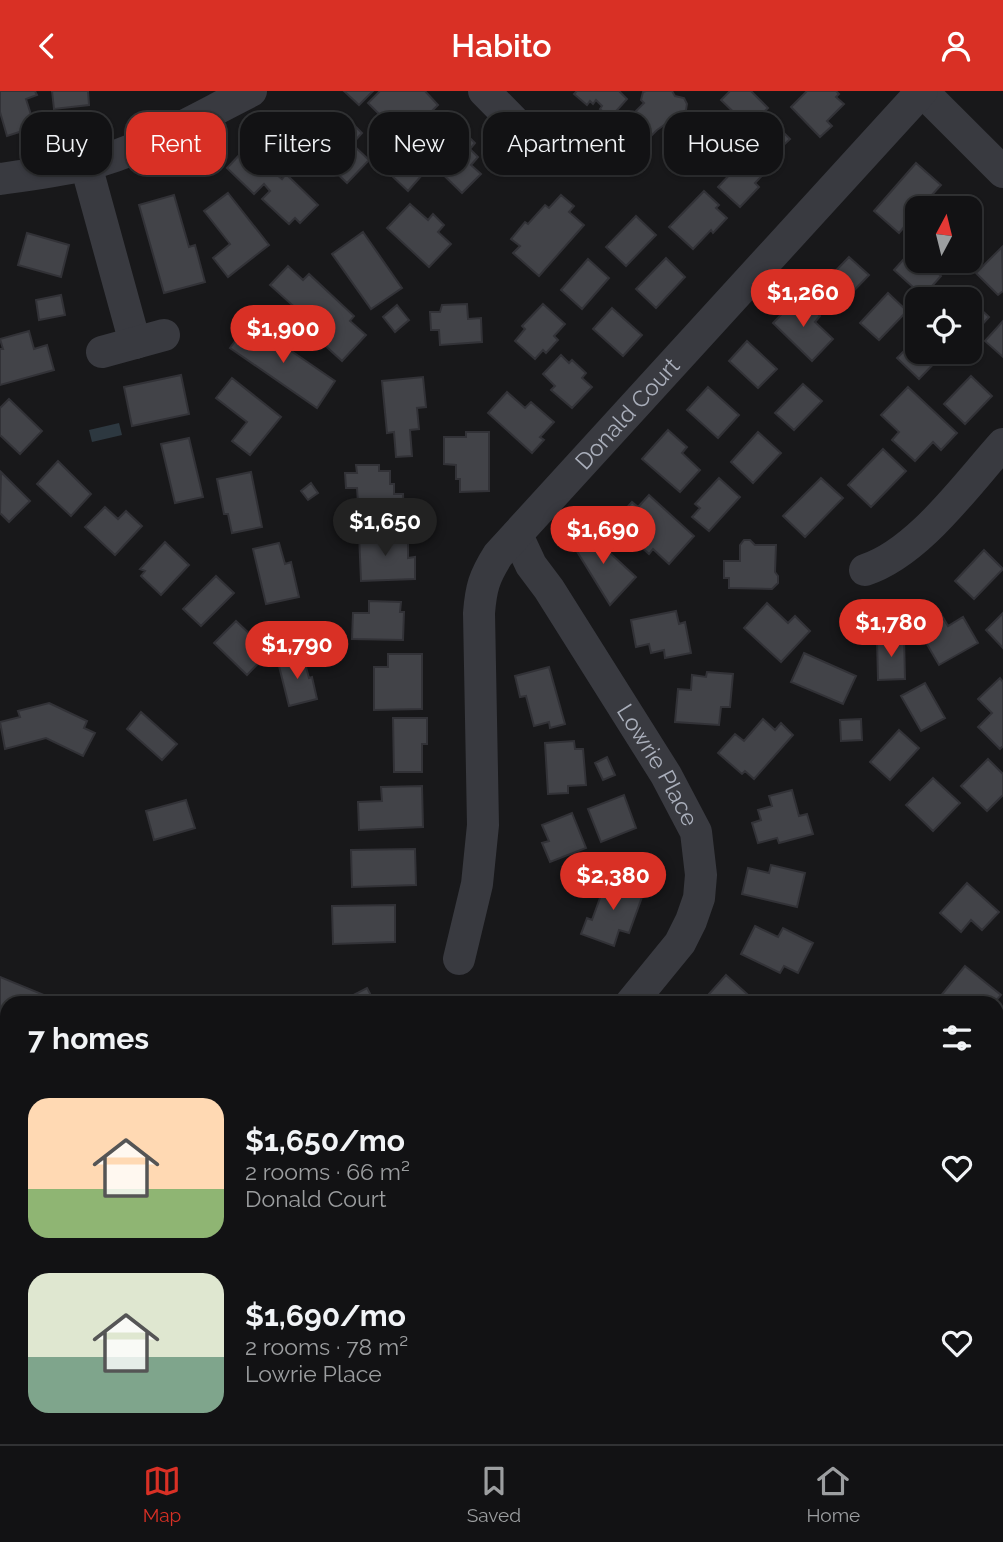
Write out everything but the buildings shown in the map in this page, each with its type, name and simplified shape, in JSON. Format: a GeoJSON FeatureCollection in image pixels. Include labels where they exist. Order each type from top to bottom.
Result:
{"type":"FeatureCollection","features":[{"type":"Feature","properties":{"kind":"street"},"geometry":{"type":"LineString","coordinates":[[112,155],[155,139],[251,91]]}},
{"type":"Feature","properties":{"kind":"street"},"geometry":{"type":"LineString","coordinates":[[484,91],[505,112]]}},
{"type":"Feature","properties":{"kind":"street"},"geometry":{"type":"LineString","coordinates":[[922,91],[1003,172]]}},
{"type":"Feature","properties":{"kind":"street","name":"Donald Court"},"geometry":{"type":"LineString","coordinates":[[459,959],[482,856],[481,591],[485,576],[498,555],[922,91]]}},
{"type":"Feature","properties":{"kind":"street"},"geometry":{"type":"LineString","coordinates":[[0,179],[25,175]]}},
{"type":"Feature","properties":{"kind":"street"},"geometry":{"type":"LineString","coordinates":[[90,175],[150,339],[102,352]]}},
{"type":"Feature","properties":{"kind":"street"},"geometry":{"type":"LineString","coordinates":[[865,570],[883,564],[916,540],[1003,444]]}},
{"type":"Feature","properties":{"kind":"street","name":"Lowrie Place"},"geometry":{"type":"LineString","coordinates":[[517,535],[531,565],[666,775],[696,832],[701,875],[699,898],[691,921],[680,943],[637,996]]}},
{"type":"Feature","properties":{"kind":"shaded area"},"geometry":{"type":"Polygon","coordinates":[[[119,423],[122,435],[92,442],[89,430],[119,423]]]}}]}
